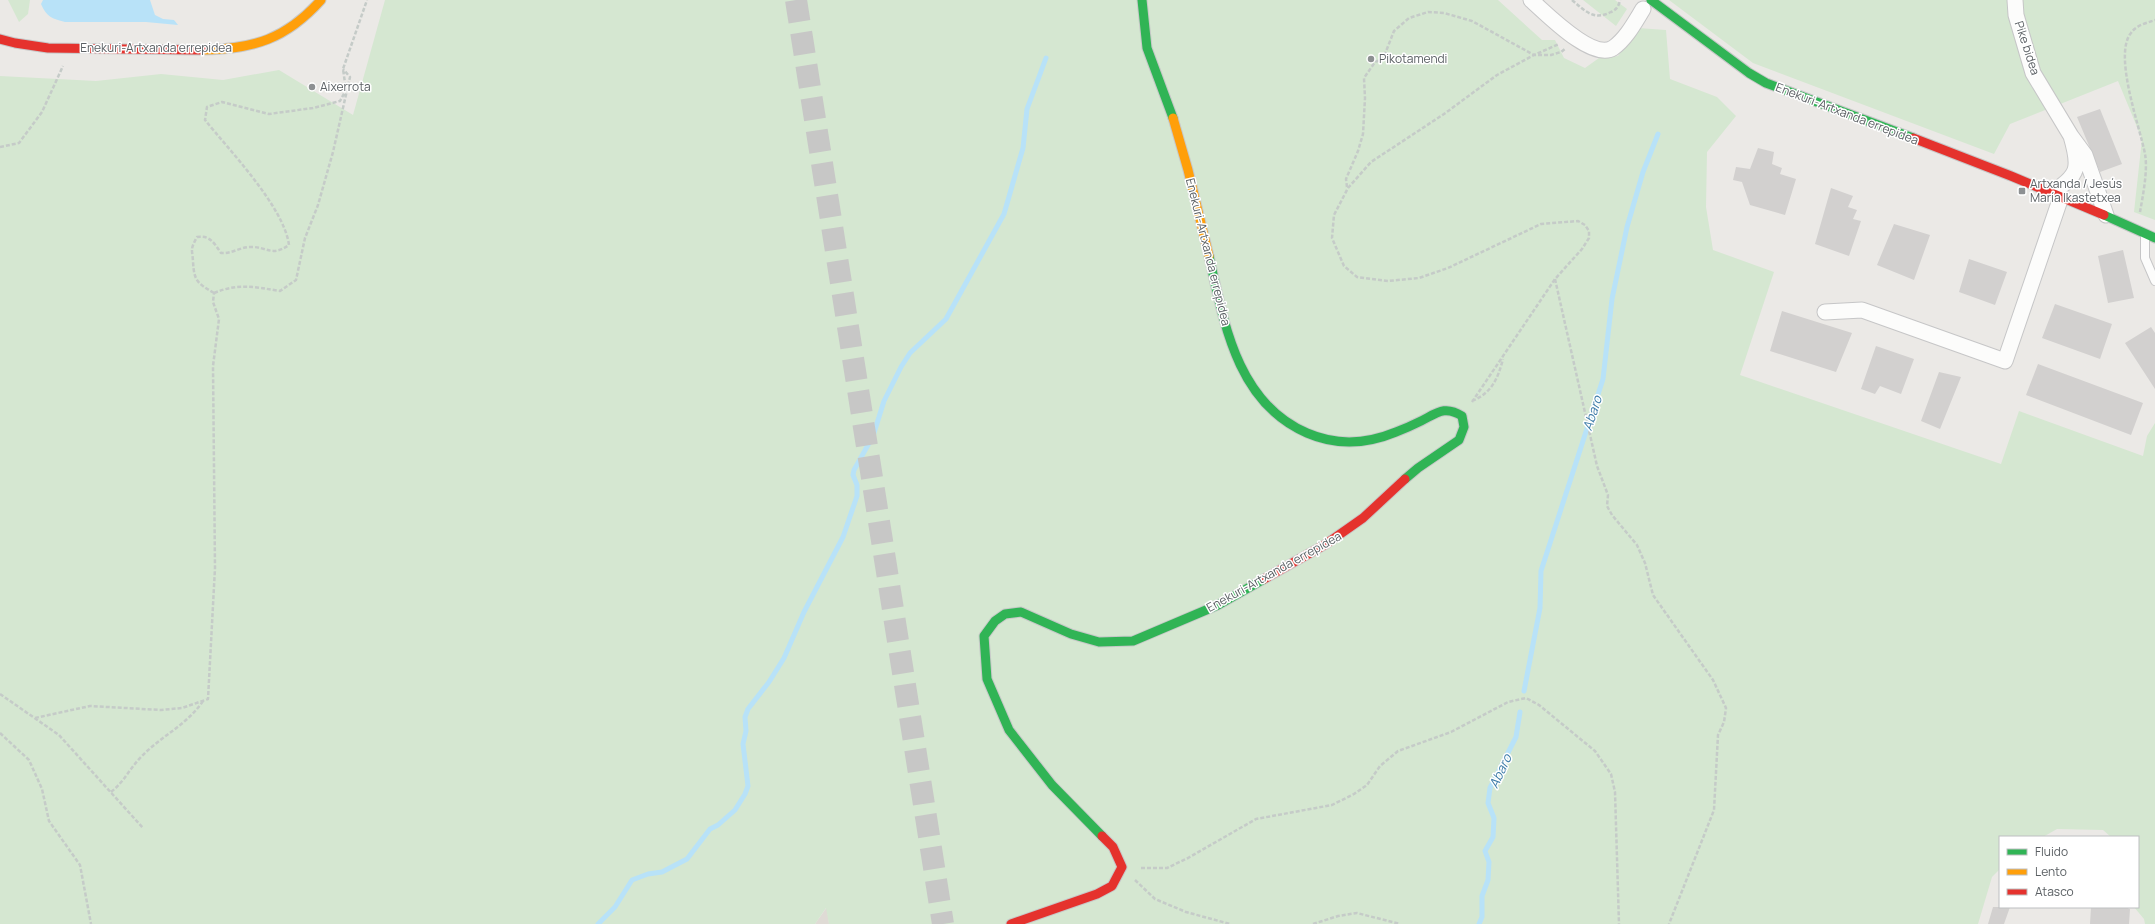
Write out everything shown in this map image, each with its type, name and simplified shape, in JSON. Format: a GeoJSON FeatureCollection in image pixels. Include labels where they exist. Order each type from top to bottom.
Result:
{"type":"FeatureCollection","features":[{"type":"Feature","properties":{"kind":"street","name":"Enekuri-Artxanda errepidea"},"geometry":{"type":"LineString","coordinates":[[0,39],[12,44],[56,48],[203,50],[246,46],[280,35],[295,26],[322,0]]}},
{"type":"Feature","properties":{"kind":"street","name":"Enekuri-Artxanda errepidea"},"geometry":{"type":"LineString","coordinates":[[1122,867],[1113,847],[1052,785],[1009,730],[987,679],[984,636],[995,622],[1006,614],[1021,612],[1072,634],[1099,642],[1133,641],[1218,605],[1326,544],[1363,518],[1418,468],[1459,440],[1464,427],[1462,416],[1450,409],[1439,410],[1428,418],[1393,435],[1372,442],[1346,443],[1324,440],[1310,434],[1285,422],[1266,406],[1249,382],[1232,344],[1224,320],[1179,138],[1147,49],[1142,25],[1142,0]]}},
{"type":"Feature","properties":{"kind":"street","name":"Enekuri-Artxanda errepidea"},"geometry":{"type":"LineString","coordinates":[[1531,0],[1570,39],[1589,47],[1603,50],[1612,49],[1628,33],[1648,3],[1749,73],[1766,83],[2056,195],[2155,238]]}},
{"type":"Feature","properties":{"kind":"street","name":"Pike bidea"},"geometry":{"type":"LineString","coordinates":[[2015,0],[2016,15],[2033,73],[2071,136],[2085,155],[2106,216]]}},
{"type":"Feature","properties":{"kind":"street","name":"Pike bidea"},"geometry":{"type":"LineString","coordinates":[[2056,195],[2076,171],[2077,157],[2071,136]]}},
{"type":"Feature","properties":{"kind":"street"},"geometry":{"type":"LineString","coordinates":[[1825,312],[1862,310],[2005,361],[2056,195]]}},
{"type":"Feature","properties":{"kind":"street"},"geometry":{"type":"LineString","coordinates":[[1011,924],[1098,894],[1112,886],[1122,867]]}},
{"type":"Feature","properties":{"kind":"lane"},"geometry":{"type":"LineString","coordinates":[[2141,232],[2145,258],[2155,281]]}},
{"type":"Feature","properties":{"kind":"path"},"geometry":{"type":"LineString","coordinates":[[214,293],[201,285],[194,278],[190,252],[197,237],[204,236],[212,239],[221,253],[228,254],[252,247],[268,252],[283,250],[289,245],[288,236],[277,210],[205,120],[207,107],[222,102],[269,114],[313,108],[340,101],[346,90],[343,69],[367,0]]}},
{"type":"Feature","properties":{"kind":"path"},"geometry":{"type":"LineString","coordinates":[[1572,0],[1589,14],[1596,17],[1605,16],[1615,10],[1620,0]]}},
{"type":"Feature","properties":{"kind":"path"},"geometry":{"type":"LineString","coordinates":[[1348,188],[1346,179],[1358,151],[1363,134],[1365,98],[1364,78],[1375,62],[1384,59],[1394,31],[1409,18],[1428,12],[1444,13],[1472,21],[1534,55],[1561,52],[1566,50],[1570,39]]}},
{"type":"Feature","properties":{"kind":"path"},"geometry":{"type":"LineString","coordinates":[[2141,232],[2145,156],[2125,66],[2126,44],[2131,33],[2137,27],[2155,20]]}},
{"type":"Feature","properties":{"kind":"path"},"geometry":{"type":"LineString","coordinates":[[1462,416],[1555,279],[1582,250],[1589,238],[1589,231],[1578,221],[1541,224],[1448,268],[1419,278],[1388,282],[1357,278],[1344,266],[1332,238],[1334,215],[1348,188],[1371,162],[1444,114],[1497,75],[1534,55],[1570,39]]}},
{"type":"Feature","properties":{"kind":"path"},"geometry":{"type":"LineString","coordinates":[[0,147],[19,143],[42,112],[66,59]]}},
{"type":"Feature","properties":{"kind":"path"},"geometry":{"type":"LineString","coordinates":[[214,293],[226,288],[242,286],[280,291],[296,280],[305,238],[318,205],[341,119],[350,77],[343,69]]}},
{"type":"Feature","properties":{"kind":"path"},"geometry":{"type":"LineString","coordinates":[[1555,279],[1597,466],[1608,495],[1607,506],[1612,515],[1637,545],[1645,563],[1653,595],[1713,680],[1726,708],[1724,722],[1718,735],[1714,810],[1669,924]]}},
{"type":"Feature","properties":{"kind":"path"},"geometry":{"type":"LineString","coordinates":[[111,792],[121,784],[141,757],[194,715],[204,701],[208,699],[210,686],[215,568],[213,366],[219,319],[213,302],[214,293]]}},
{"type":"Feature","properties":{"kind":"path"},"geometry":{"type":"LineString","coordinates":[[1472,401],[1483,397],[1492,386],[1498,377],[1503,357]]}},
{"type":"Feature","properties":{"kind":"path"},"geometry":{"type":"LineString","coordinates":[[0,694],[59,735],[143,828]]}},
{"type":"Feature","properties":{"kind":"path"},"geometry":{"type":"LineString","coordinates":[[1122,867],[1167,868],[1188,858],[1256,819],[1332,805],[1354,794],[1367,785],[1380,766],[1398,751],[1451,732],[1508,702],[1526,698],[1544,709],[1595,751],[1611,774],[1615,792],[1619,924]]}},
{"type":"Feature","properties":{"kind":"path"},"geometry":{"type":"LineString","coordinates":[[35,718],[90,706],[161,710],[182,708],[204,701]]}},
{"type":"Feature","properties":{"kind":"path"},"geometry":{"type":"LineString","coordinates":[[0,733],[29,760],[42,789],[49,821],[80,865],[91,924]]}},
{"type":"Feature","properties":{"kind":"path"},"geometry":{"type":"LineString","coordinates":[[1122,867],[1155,899],[1186,912],[1230,924]]}},
{"type":"Feature","properties":{"kind":"path"},"geometry":{"type":"LineString","coordinates":[[1313,924],[1338,916],[1357,913],[1400,924]]}},
{"type":"Feature","properties":{"kind":"shaded area"},"geometry":{"type":"Polygon","coordinates":[[[827,907],[829,924],[815,924],[827,907]]]}},
{"type":"Feature","properties":{"kind":"green space"},"geometry":{"type":"Polygon","coordinates":[[[8,0],[30,0],[28,14],[19,22],[8,0]]]}},
{"type":"Feature","properties":{"kind":"green space"},"geometry":{"type":"Polygon","coordinates":[[[385,0],[1498,0],[1542,40],[1555,40],[1564,58],[1585,68],[1599,58],[1618,56],[1638,28],[1666,30],[1670,79],[1717,97],[1736,116],[1707,152],[1706,207],[1713,250],[1774,272],[1740,375],[2001,464],[2019,411],[2143,456],[2147,436],[2155,423],[2155,924],[2145,924],[2144,919],[2135,908],[2139,908],[2139,836],[2110,836],[2103,830],[2057,829],[2045,836],[1999,836],[1999,870],[1992,877],[1978,924],[829,924],[826,908],[815,924],[0,924],[0,76],[96,81],[161,74],[223,80],[279,70],[353,115],[385,0]]]}},
{"type":"Feature","properties":{"kind":"green space"},"geometry":{"type":"Polygon","coordinates":[[[1583,0],[1615,0],[1627,9],[1616,26],[1583,0]]]}},
{"type":"Feature","properties":{"kind":"green space"},"geometry":{"type":"Polygon","coordinates":[[[1669,0],[2155,0],[2155,220],[2134,212],[2142,139],[2118,81],[2010,124],[1994,154],[1753,63],[1669,0]]]}},
{"type":"Feature","properties":{"kind":"water"},"geometry":{"type":"Polygon","coordinates":[[[43,0],[150,0],[155,15],[163,19],[174,20],[178,25],[146,22],[65,22],[56,20],[47,14],[41,4],[43,0]]]}},
{"type":"Feature","properties":{"kind":"building"},"geometry":{"type":"Polygon","coordinates":[[[2100,109],[2122,164],[2100,172],[2077,117],[2100,109]]]}},
{"type":"Feature","properties":{"kind":"building"},"geometry":{"type":"Polygon","coordinates":[[[1758,148],[1774,152],[1772,164],[1782,168],[1780,174],[1796,179],[1785,215],[1750,205],[1742,182],[1733,180],[1736,167],[1750,169],[1758,148]]]}},
{"type":"Feature","properties":{"kind":"building"},"geometry":{"type":"Polygon","coordinates":[[[1831,188],[1853,196],[1848,207],[1857,210],[1853,219],[1861,221],[1849,256],[1815,244],[1831,188]]]}},
{"type":"Feature","properties":{"kind":"building"},"geometry":{"type":"Polygon","coordinates":[[[1894,224],[1930,235],[1914,280],[1877,265],[1894,224]]]}},
{"type":"Feature","properties":{"kind":"building"},"geometry":{"type":"Polygon","coordinates":[[[2123,250],[2134,298],[2108,303],[2098,256],[2123,250]]]}},
{"type":"Feature","properties":{"kind":"building"},"geometry":{"type":"Polygon","coordinates":[[[1969,259],[2007,272],[1995,305],[1959,292],[1969,259]]]}},
{"type":"Feature","properties":{"kind":"building"},"geometry":{"type":"Polygon","coordinates":[[[2055,304],[2112,324],[2100,359],[2042,338],[2055,304]]]}},
{"type":"Feature","properties":{"kind":"building"},"geometry":{"type":"Polygon","coordinates":[[[1782,311],[1852,333],[1836,372],[1770,351],[1782,311]]]}},
{"type":"Feature","properties":{"kind":"building"},"geometry":{"type":"Polygon","coordinates":[[[2151,327],[2155,333],[2155,389],[2125,343],[2151,327]]]}},
{"type":"Feature","properties":{"kind":"building"},"geometry":{"type":"Polygon","coordinates":[[[1876,346],[1914,359],[1901,394],[1880,386],[1875,394],[1861,389],[1876,346]]]}},
{"type":"Feature","properties":{"kind":"building"},"geometry":{"type":"Polygon","coordinates":[[[2038,364],[2143,403],[2131,435],[2026,395],[2038,364]]]}},
{"type":"Feature","properties":{"kind":"building"},"geometry":{"type":"Polygon","coordinates":[[[1939,372],[1961,377],[1940,429],[1921,421],[1939,372]]]}},
{"type":"Feature","properties":{"kind":"building"},"geometry":{"type":"Polygon","coordinates":[[[1993,907],[2010,908],[2004,924],[1988,924],[1993,907]]]}},
{"type":"Feature","properties":{"kind":"building"},"geometry":{"type":"Polygon","coordinates":[[[2091,908],[2130,909],[2129,924],[2090,924],[2091,908]]]}},
{"type":"Feature","properties":{"kind":"waterway"},"geometry":{"type":"LineString","coordinates":[[598,924],[615,907],[632,880],[648,874],[662,872],[687,859],[710,829],[718,825],[735,810],[745,794],[748,786],[743,744],[746,731],[745,717],[748,709],[769,682],[784,658],[804,612],[843,537],[857,496],[857,485],[853,475],[854,470],[873,436],[884,401],[901,367],[910,353],[946,319],[1004,214],[1023,148],[1027,109],[1046,58]]}},
{"type":"Feature","properties":{"kind":"waterway","name":"Abaro"},"geometry":{"type":"LineString","coordinates":[[1524,691],[1540,608],[1541,571],[1603,379],[1612,299],[1627,227],[1643,172],[1658,134]]}},
{"type":"Feature","properties":{"kind":"waterway","name":"Abaro"},"geometry":{"type":"LineString","coordinates":[[1479,924],[1482,917],[1482,896],[1488,880],[1489,862],[1485,851],[1493,837],[1494,818],[1488,803],[1490,788],[1516,737],[1520,712]]}},
{"type":"Feature","properties":{"kind":"tunnel"},"geometry":{"type":"LineString","coordinates":[[796,0],[943,924]]}},
{"type":"Feature","properties":{"kind":"traffic: fast"},"geometry":{"type":"LineString","coordinates":[[1142,0],[1147,48],[1173,118]]}},
{"type":"Feature","properties":{"kind":"traffic: fast"},"geometry":{"type":"LineString","coordinates":[[1651,0],[1749,73],[1766,83],[1913,138]]}},
{"type":"Feature","properties":{"kind":"traffic: fast"},"geometry":{"type":"LineString","coordinates":[[2104,215],[2155,238]]}},
{"type":"Feature","properties":{"kind":"traffic: fast"},"geometry":{"type":"LineString","coordinates":[[1209,256],[1228,334],[1237,358],[1249,381],[1264,402],[1283,420],[1307,433],[1318,437],[1341,442],[1352,442],[1385,436],[1441,411],[1451,411],[1462,416],[1464,427],[1459,440],[1418,468],[1405,479]]}},
{"type":"Feature","properties":{"kind":"traffic: fast"},"geometry":{"type":"LineString","coordinates":[[1102,836],[1052,785],[1009,730],[987,679],[984,636],[995,621],[1005,614],[1021,612],[1071,634],[1099,642],[1133,641],[1218,605],[1264,579]]}},
{"type":"Feature","properties":{"kind":"traffic: slow"},"geometry":{"type":"LineString","coordinates":[[202,50],[238,47],[268,39],[282,33],[295,24],[321,0]]}},
{"type":"Feature","properties":{"kind":"traffic: slow"},"geometry":{"type":"LineString","coordinates":[[1173,118],[1188,170],[1209,256]]}},
{"type":"Feature","properties":{"kind":"traffic: jam"},"geometry":{"type":"LineString","coordinates":[[0,39],[48,48],[202,50]]}},
{"type":"Feature","properties":{"kind":"traffic: jam"},"geometry":{"type":"LineString","coordinates":[[1913,138],[2011,176],[2104,215]]}},
{"type":"Feature","properties":{"kind":"traffic: jam"},"geometry":{"type":"LineString","coordinates":[[1264,579],[1326,544],[1363,518],[1405,479]]}},
{"type":"Feature","properties":{"kind":"traffic: jam"},"geometry":{"type":"LineString","coordinates":[[1011,924],[1097,894],[1112,886],[1122,867],[1113,847],[1102,836]]}},
{"type":"Feature","properties":{"kind":"place","name":"Pikotamendi"},"geometry":{"type":"Point","coordinates":[1371,59]}},
{"type":"Feature","properties":{"kind":"place","name":"Aixerrota"},"geometry":{"type":"Point","coordinates":[312,87]}},
{"type":"Feature","properties":{"kind":"place","name":"Artxanda / Jesús María Ikastetxea"},"geometry":{"type":"Point","coordinates":[2022,191]}}]}
